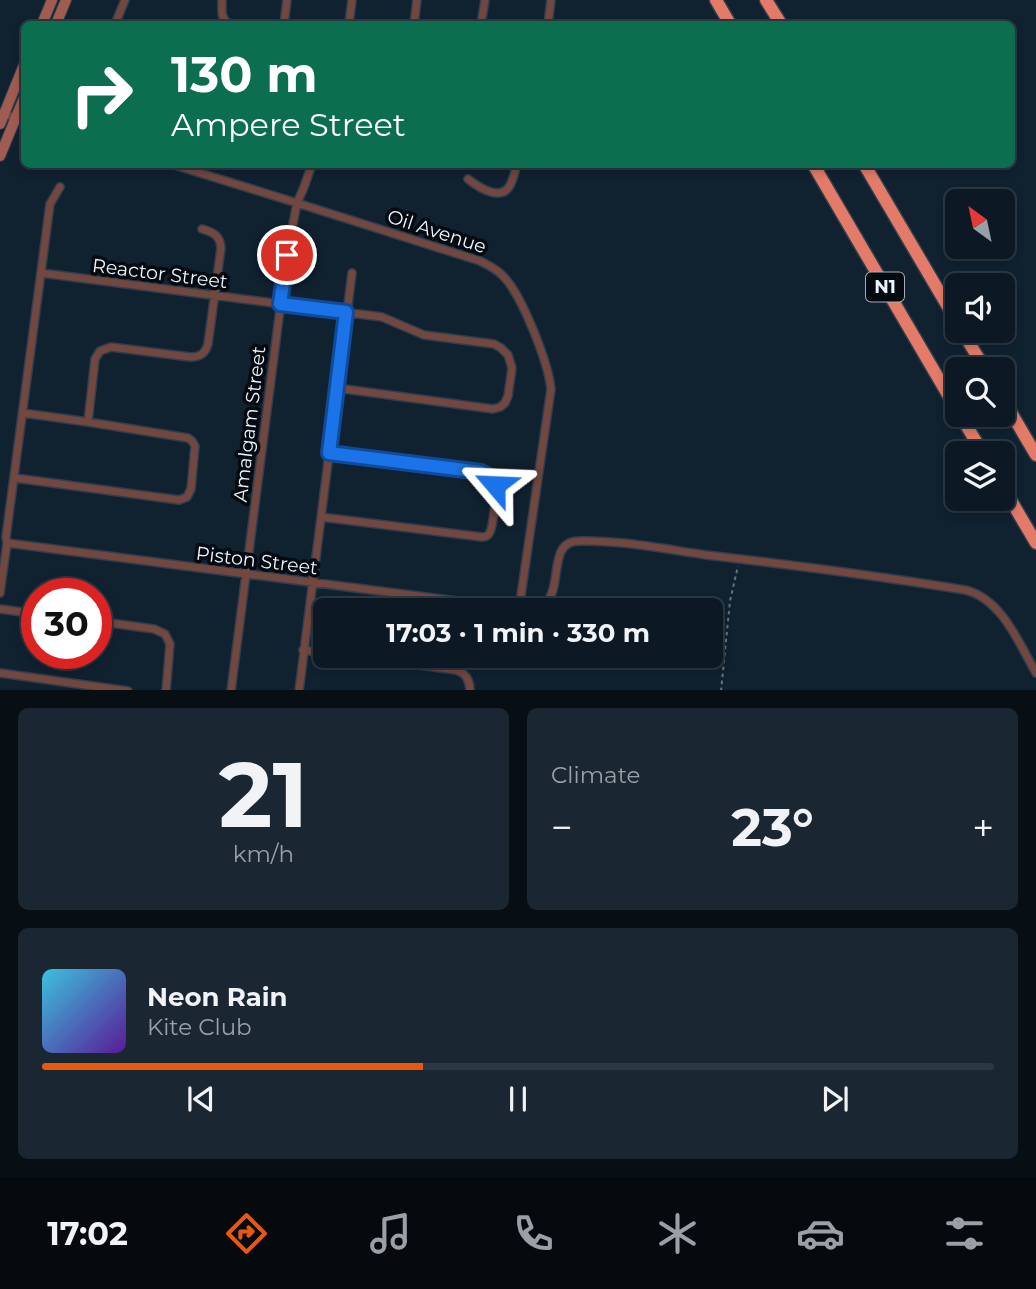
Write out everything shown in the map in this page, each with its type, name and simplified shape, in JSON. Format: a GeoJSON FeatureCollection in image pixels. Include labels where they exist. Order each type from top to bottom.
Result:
{"type":"FeatureCollection","features":[{"type":"Feature","properties":{"kind":"highway"},"geometry":{"type":"LineString","coordinates":[[716,0],[728,21]]}},
{"type":"Feature","properties":{"kind":"highway"},"geometry":{"type":"LineString","coordinates":[[766,0],[779,21]]}},
{"type":"Feature","properties":{"kind":"highway","name":"N1"},"geometry":{"type":"LineString","coordinates":[[815,168],[945,390]]}},
{"type":"Feature","properties":{"kind":"highway","name":"N1"},"geometry":{"type":"LineString","coordinates":[[866,168],[945,302]]}},
{"type":"Feature","properties":{"kind":"highway"},"geometry":{"type":"LineString","coordinates":[[1015,419],[1036,455]]}},
{"type":"Feature","properties":{"kind":"highway"},"geometry":{"type":"LineString","coordinates":[[1015,507],[1036,543]]}},
{"type":"Feature","properties":{"kind":"main road"},"geometry":{"type":"LineString","coordinates":[[42,21],[52,0]]}},
{"type":"Feature","properties":{"kind":"main road"},"geometry":{"type":"LineString","coordinates":[[57,21],[66,0]]}},
{"type":"Feature","properties":{"kind":"main road"},"geometry":{"type":"LineString","coordinates":[[1,117],[21,72]]}},
{"type":"Feature","properties":{"kind":"main road"},"geometry":{"type":"LineString","coordinates":[[0,156],[20,119]]}},
{"type":"Feature","properties":{"kind":"street"},"geometry":{"type":"LineString","coordinates":[[116,21],[125,0]]}},
{"type":"Feature","properties":{"kind":"street"},"geometry":{"type":"LineString","coordinates":[[222,0],[223,17],[226,21]]}},
{"type":"Feature","properties":{"kind":"street"},"geometry":{"type":"LineString","coordinates":[[284,21],[287,0]]}},
{"type":"Feature","properties":{"kind":"street"},"geometry":{"type":"LineString","coordinates":[[349,21],[352,0]]}},
{"type":"Feature","properties":{"kind":"street"},"geometry":{"type":"LineString","coordinates":[[414,21],[417,0]]}},
{"type":"Feature","properties":{"kind":"street"},"geometry":{"type":"LineString","coordinates":[[482,21],[485,0]]}},
{"type":"Feature","properties":{"kind":"street"},"geometry":{"type":"LineString","coordinates":[[548,21],[551,0]]}},
{"type":"Feature","properties":{"kind":"street"},"geometry":{"type":"LineString","coordinates":[[1,117],[20,119]]}},
{"type":"Feature","properties":{"kind":"street","name":"Oil Avenue"},"geometry":{"type":"LineString","coordinates":[[184,168],[488,264],[503,275],[514,289],[545,360],[551,389],[521,598]]}},
{"type":"Feature","properties":{"kind":"street","name":"Amalgam Street"},"geometry":{"type":"LineString","coordinates":[[231,690],[287,255],[297,203],[311,168]]}},
{"type":"Feature","properties":{"kind":"street"},"geometry":{"type":"LineString","coordinates":[[468,179],[479,188],[501,192],[510,185],[516,168]]}},
{"type":"Feature","properties":{"kind":"street"},"geometry":{"type":"LineString","coordinates":[[0,593],[50,204],[60,187]]}},
{"type":"Feature","properties":{"kind":"street"},"geometry":{"type":"LineString","coordinates":[[88,422],[94,363],[100,351],[111,347],[190,357],[205,352],[215,296],[220,243],[213,232],[202,229]]}},
{"type":"Feature","properties":{"kind":"street","name":"Reactor Street"},"geometry":{"type":"LineString","coordinates":[[41,273],[386,318],[424,335],[497,345],[506,352],[511,363],[505,403],[493,409],[337,388]]}},
{"type":"Feature","properties":{"kind":"street"},"geometry":{"type":"LineString","coordinates":[[299,690],[352,273]]}},
{"type":"Feature","properties":{"kind":"street"},"geometry":{"type":"LineString","coordinates":[[15,478],[173,499],[187,497],[191,489],[195,450],[190,439],[23,413]]}},
{"type":"Feature","properties":{"kind":"street"},"geometry":{"type":"LineString","coordinates":[[321,517],[482,537],[490,532],[494,506],[495,485],[491,477],[485,474],[329,453]]}},
{"type":"Feature","properties":{"kind":"street"},"geometry":{"type":"LineString","coordinates":[[550,598],[560,552],[573,541],[842,570],[975,592],[990,601],[1001,614],[1036,673]]}},
{"type":"Feature","properties":{"kind":"street","name":"Piston Street"},"geometry":{"type":"LineString","coordinates":[[7,543],[434,598]]}},
{"type":"Feature","properties":{"kind":"street"},"geometry":{"type":"LineString","coordinates":[[0,609],[21,612]]}},
{"type":"Feature","properties":{"kind":"street"},"geometry":{"type":"LineString","coordinates":[[112,623],[154,629],[165,634],[170,644],[166,690]]}},
{"type":"Feature","properties":{"kind":"street"},"geometry":{"type":"LineString","coordinates":[[303,650],[313,651]]}},
{"type":"Feature","properties":{"kind":"street"},"geometry":{"type":"LineString","coordinates":[[441,668],[463,673],[470,690]]}},
{"type":"Feature","properties":{"kind":"street"},"geometry":{"type":"LineString","coordinates":[[0,673],[121,690]]}},
{"type":"Feature","properties":{"kind":"path"},"geometry":{"type":"LineString","coordinates":[[721,690],[730,601],[740,559]]}},
{"type":"Feature","properties":{"kind":"route"},"geometry":{"type":"LineString","coordinates":[[287,255],[280,304],[346,312],[329,453],[481,472],[491,477],[495,485]]}}]}
